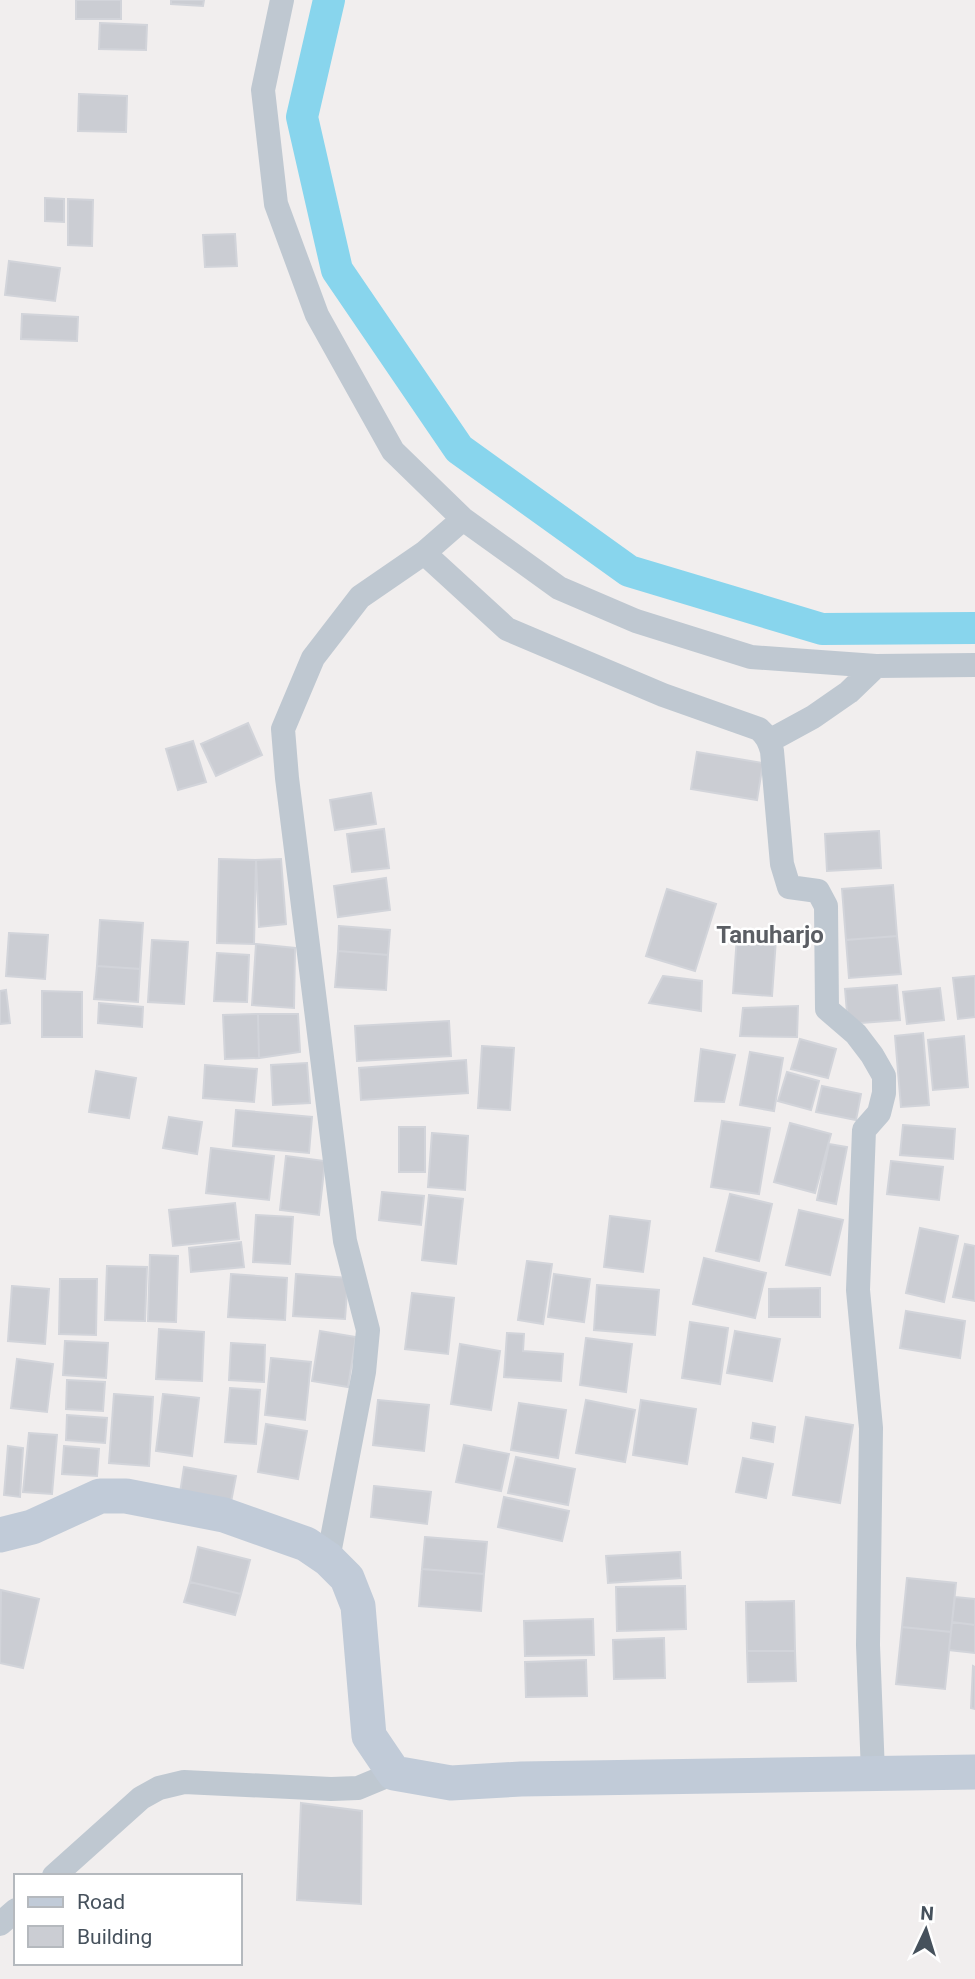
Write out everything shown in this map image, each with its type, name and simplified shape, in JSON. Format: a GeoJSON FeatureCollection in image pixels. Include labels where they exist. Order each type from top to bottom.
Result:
{"type":"FeatureCollection","features":[{"type":"Feature","properties":{"kind":"street"},"geometry":{"type":"LineString","coordinates":[[282,0],[263,90],[276,204],[317,315],[393,451],[463,519],[559,588],[636,621],[751,657],[876,666],[975,665]]}},
{"type":"Feature","properties":{"kind":"street"},"geometry":{"type":"LineString","coordinates":[[328,1559],[364,1372],[368,1329],[345,1241],[283,729],[313,658],[360,597],[424,553],[463,519]]}},
{"type":"Feature","properties":{"kind":"street"},"geometry":{"type":"LineString","coordinates":[[424,553],[507,629],[663,695],[759,729],[769,741],[782,864],[789,887],[818,891],[826,906],[827,1009],[856,1034],[884,1076],[884,1093],[879,1113],[864,1130],[858,1290],[871,1428],[868,1645],[873,1773]]}},
{"type":"Feature","properties":{"kind":"street"},"geometry":{"type":"LineString","coordinates":[[769,741],[813,717],[849,692],[876,666]]}},
{"type":"Feature","properties":{"kind":"street"},"geometry":{"type":"LineString","coordinates":[[0,1535],[33,1527],[100,1496],[126,1496],[224,1515],[306,1544],[328,1559],[347,1578],[358,1606],[369,1735],[394,1773]]}},
{"type":"Feature","properties":{"kind":"street"},"geometry":{"type":"LineString","coordinates":[[56,1874],[141,1798],[159,1788],[184,1782],[331,1789],[358,1788],[394,1773],[450,1783],[521,1779],[975,1772]]}},
{"type":"Feature","properties":{"kind":"street"},"geometry":{"type":"LineString","coordinates":[[0,1924],[14,1912]]}},
{"type":"Feature","properties":{"kind":"building"},"geometry":{"type":"Polygon","coordinates":[[[76,0],[121,0],[121,19],[76,19],[76,0]]]}},
{"type":"Feature","properties":{"kind":"building"},"geometry":{"type":"Polygon","coordinates":[[[171,0],[204,0],[203,6],[171,4],[171,0]]]}},
{"type":"Feature","properties":{"kind":"building"},"geometry":{"type":"Polygon","coordinates":[[[100,23],[147,25],[146,50],[99,49],[100,23]]]}},
{"type":"Feature","properties":{"kind":"building"},"geometry":{"type":"Polygon","coordinates":[[[79,94],[127,96],[126,132],[78,131],[79,94]]]}},
{"type":"Feature","properties":{"kind":"building"},"geometry":{"type":"Polygon","coordinates":[[[45,198],[64,199],[64,222],[45,221],[45,198]]]}},
{"type":"Feature","properties":{"kind":"building"},"geometry":{"type":"Polygon","coordinates":[[[68,199],[93,200],[92,246],[68,245],[68,199]]]}},
{"type":"Feature","properties":{"kind":"building"},"geometry":{"type":"Polygon","coordinates":[[[235,234],[237,266],[205,267],[203,235],[235,234]]]}},
{"type":"Feature","properties":{"kind":"building"},"geometry":{"type":"Polygon","coordinates":[[[9,261],[60,268],[55,301],[5,295],[9,261]]]}},
{"type":"Feature","properties":{"kind":"building"},"geometry":{"type":"Polygon","coordinates":[[[22,314],[78,317],[77,341],[21,339],[22,314]]]}},
{"type":"Feature","properties":{"kind":"building"},"geometry":{"type":"Polygon","coordinates":[[[248,723],[262,755],[216,776],[201,744],[248,723]]]}},
{"type":"Feature","properties":{"kind":"building"},"geometry":{"type":"Polygon","coordinates":[[[193,741],[206,782],[178,790],[166,749],[193,741]]]}},
{"type":"Feature","properties":{"kind":"building"},"geometry":{"type":"Polygon","coordinates":[[[697,752],[763,763],[757,800],[691,789],[697,752]]]}},
{"type":"Feature","properties":{"kind":"building"},"geometry":{"type":"Polygon","coordinates":[[[371,793],[376,824],[335,830],[330,800],[371,793]]]}},
{"type":"Feature","properties":{"kind":"building"},"geometry":{"type":"Polygon","coordinates":[[[384,829],[389,868],[352,872],[347,834],[384,829]]]}},
{"type":"Feature","properties":{"kind":"building"},"geometry":{"type":"Polygon","coordinates":[[[879,831],[881,868],[827,871],[825,834],[879,831]]]}},
{"type":"Feature","properties":{"kind":"building"},"geometry":{"type":"Polygon","coordinates":[[[219,859],[256,860],[254,944],[217,943],[219,859]]]}},
{"type":"Feature","properties":{"kind":"building"},"geometry":{"type":"Polygon","coordinates":[[[281,859],[286,924],[259,927],[256,860],[281,859]]]}},
{"type":"Feature","properties":{"kind":"building"},"geometry":{"type":"Polygon","coordinates":[[[386,878],[390,910],[338,917],[334,886],[386,878]]]}},
{"type":"Feature","properties":{"kind":"building"},"geometry":{"type":"Polygon","coordinates":[[[893,885],[897,936],[846,940],[842,889],[893,885]]]}},
{"type":"Feature","properties":{"kind":"building"},"geometry":{"type":"Polygon","coordinates":[[[667,889],[716,904],[695,971],[646,956],[667,889]]]}},
{"type":"Feature","properties":{"kind":"building"},"geometry":{"type":"Polygon","coordinates":[[[100,920],[143,923],[140,969],[97,966],[100,920]]]}},
{"type":"Feature","properties":{"kind":"building"},"geometry":{"type":"Polygon","coordinates":[[[339,926],[390,930],[388,955],[338,951],[339,926]]]}},
{"type":"Feature","properties":{"kind":"building"},"geometry":{"type":"Polygon","coordinates":[[[9,933],[48,935],[45,979],[6,976],[9,933]]]}},
{"type":"Feature","properties":{"kind":"building"},"geometry":{"type":"Polygon","coordinates":[[[737,936],[776,939],[772,996],[733,993],[737,936]]]}},
{"type":"Feature","properties":{"kind":"building"},"geometry":{"type":"Polygon","coordinates":[[[897,936],[901,974],[849,978],[846,940],[897,936]]]}},
{"type":"Feature","properties":{"kind":"building"},"geometry":{"type":"Polygon","coordinates":[[[152,940],[188,942],[184,1004],[148,1002],[152,940]]]}},
{"type":"Feature","properties":{"kind":"building"},"geometry":{"type":"Polygon","coordinates":[[[256,944],[295,948],[294,1008],[252,1005],[256,944]]]}},
{"type":"Feature","properties":{"kind":"building"},"geometry":{"type":"Polygon","coordinates":[[[338,951],[388,955],[386,990],[335,987],[338,951]]]}},
{"type":"Feature","properties":{"kind":"building"},"geometry":{"type":"Polygon","coordinates":[[[217,953],[249,955],[247,1002],[214,1001],[217,953]]]}},
{"type":"Feature","properties":{"kind":"building"},"geometry":{"type":"Polygon","coordinates":[[[97,966],[140,969],[138,1002],[94,999],[97,966]]]}},
{"type":"Feature","properties":{"kind":"building"},"geometry":{"type":"Polygon","coordinates":[[[663,976],[702,981],[701,1011],[649,1003],[663,976]]]}},
{"type":"Feature","properties":{"kind":"building"},"geometry":{"type":"Polygon","coordinates":[[[975,976],[975,1017],[958,1019],[953,978],[975,976]]]}},
{"type":"Feature","properties":{"kind":"building"},"geometry":{"type":"Polygon","coordinates":[[[897,985],[900,1020],[848,1024],[845,989],[897,985]]]}},
{"type":"Feature","properties":{"kind":"building"},"geometry":{"type":"Polygon","coordinates":[[[940,988],[944,1020],[907,1024],[903,992],[940,988]]]}},
{"type":"Feature","properties":{"kind":"building"},"geometry":{"type":"Polygon","coordinates":[[[6,990],[10,1023],[0,1024],[0,991],[6,990]]]}},
{"type":"Feature","properties":{"kind":"building"},"geometry":{"type":"Polygon","coordinates":[[[42,991],[82,992],[82,1037],[42,1037],[42,991]]]}},
{"type":"Feature","properties":{"kind":"building"},"geometry":{"type":"Polygon","coordinates":[[[99,1003],[143,1007],[142,1027],[98,1023],[99,1003]]]}},
{"type":"Feature","properties":{"kind":"building"},"geometry":{"type":"Polygon","coordinates":[[[798,1006],[797,1037],[740,1036],[743,1008],[798,1006]]]}},
{"type":"Feature","properties":{"kind":"building"},"geometry":{"type":"Polygon","coordinates":[[[258,1014],[298,1014],[300,1052],[259,1058],[258,1014]]]}},
{"type":"Feature","properties":{"kind":"building"},"geometry":{"type":"Polygon","coordinates":[[[258,1014],[259,1058],[225,1059],[223,1015],[258,1014]]]}},
{"type":"Feature","properties":{"kind":"building"},"geometry":{"type":"Polygon","coordinates":[[[449,1021],[451,1056],[357,1061],[355,1026],[449,1021]]]}},
{"type":"Feature","properties":{"kind":"building"},"geometry":{"type":"Polygon","coordinates":[[[923,1033],[929,1105],[901,1107],[895,1036],[923,1033]]]}},
{"type":"Feature","properties":{"kind":"building"},"geometry":{"type":"Polygon","coordinates":[[[964,1036],[968,1087],[933,1090],[928,1040],[964,1036]]]}},
{"type":"Feature","properties":{"kind":"building"},"geometry":{"type":"Polygon","coordinates":[[[800,1039],[836,1049],[828,1078],[791,1069],[800,1039]]]}},
{"type":"Feature","properties":{"kind":"building"},"geometry":{"type":"Polygon","coordinates":[[[482,1046],[514,1048],[510,1110],[478,1108],[482,1046]]]}},
{"type":"Feature","properties":{"kind":"building"},"geometry":{"type":"Polygon","coordinates":[[[701,1049],[735,1055],[724,1102],[695,1101],[701,1049]]]}},
{"type":"Feature","properties":{"kind":"building"},"geometry":{"type":"Polygon","coordinates":[[[750,1052],[783,1058],[774,1111],[740,1105],[750,1052]]]}},
{"type":"Feature","properties":{"kind":"building"},"geometry":{"type":"Polygon","coordinates":[[[466,1060],[468,1093],[361,1100],[359,1068],[466,1060]]]}},
{"type":"Feature","properties":{"kind":"building"},"geometry":{"type":"Polygon","coordinates":[[[307,1063],[310,1103],[273,1105],[271,1065],[307,1063]]]}},
{"type":"Feature","properties":{"kind":"building"},"geometry":{"type":"Polygon","coordinates":[[[205,1065],[257,1069],[254,1102],[203,1098],[205,1065]]]}},
{"type":"Feature","properties":{"kind":"building"},"geometry":{"type":"Polygon","coordinates":[[[96,1071],[136,1078],[129,1118],[89,1112],[96,1071]]]}},
{"type":"Feature","properties":{"kind":"building"},"geometry":{"type":"Polygon","coordinates":[[[787,1072],[819,1081],[811,1110],[778,1101],[787,1072]]]}},
{"type":"Feature","properties":{"kind":"building"},"geometry":{"type":"Polygon","coordinates":[[[822,1086],[861,1094],[856,1120],[816,1112],[822,1086]]]}},
{"type":"Feature","properties":{"kind":"building"},"geometry":{"type":"Polygon","coordinates":[[[236,1110],[312,1117],[309,1153],[233,1146],[236,1110]]]}},
{"type":"Feature","properties":{"kind":"building"},"geometry":{"type":"Polygon","coordinates":[[[169,1117],[202,1122],[197,1154],[163,1148],[169,1117]]]}},
{"type":"Feature","properties":{"kind":"building"},"geometry":{"type":"Polygon","coordinates":[[[722,1121],[770,1128],[759,1194],[711,1187],[722,1121]]]}},
{"type":"Feature","properties":{"kind":"building"},"geometry":{"type":"Polygon","coordinates":[[[790,1123],[831,1134],[815,1193],[774,1182],[790,1123]]]}},
{"type":"Feature","properties":{"kind":"building"},"geometry":{"type":"Polygon","coordinates":[[[903,1125],[955,1129],[953,1159],[900,1155],[903,1125]]]}},
{"type":"Feature","properties":{"kind":"building"},"geometry":{"type":"Polygon","coordinates":[[[399,1127],[425,1127],[425,1172],[399,1172],[399,1127]]]}},
{"type":"Feature","properties":{"kind":"building"},"geometry":{"type":"Polygon","coordinates":[[[432,1133],[468,1136],[465,1190],[428,1187],[432,1133]]]}},
{"type":"Feature","properties":{"kind":"building"},"geometry":{"type":"Polygon","coordinates":[[[829,1144],[847,1147],[836,1204],[817,1200],[829,1144]]]}},
{"type":"Feature","properties":{"kind":"building"},"geometry":{"type":"Polygon","coordinates":[[[211,1148],[274,1156],[269,1200],[206,1193],[211,1148]]]}},
{"type":"Feature","properties":{"kind":"building"},"geometry":{"type":"Polygon","coordinates":[[[286,1156],[325,1161],[319,1215],[280,1210],[286,1156]]]}},
{"type":"Feature","properties":{"kind":"building"},"geometry":{"type":"Polygon","coordinates":[[[891,1161],[943,1167],[939,1200],[887,1194],[891,1161]]]}},
{"type":"Feature","properties":{"kind":"building"},"geometry":{"type":"Polygon","coordinates":[[[382,1192],[424,1196],[421,1225],[379,1220],[382,1192]]]}},
{"type":"Feature","properties":{"kind":"building"},"geometry":{"type":"Polygon","coordinates":[[[730,1194],[772,1204],[759,1261],[716,1251],[730,1194]]]}},
{"type":"Feature","properties":{"kind":"building"},"geometry":{"type":"Polygon","coordinates":[[[429,1195],[463,1199],[456,1264],[422,1260],[429,1195]]]}},
{"type":"Feature","properties":{"kind":"building"},"geometry":{"type":"Polygon","coordinates":[[[235,1203],[239,1239],[173,1246],[169,1210],[235,1203]]]}},
{"type":"Feature","properties":{"kind":"building"},"geometry":{"type":"Polygon","coordinates":[[[799,1210],[843,1220],[830,1275],[786,1265],[799,1210]]]}},
{"type":"Feature","properties":{"kind":"building"},"geometry":{"type":"Polygon","coordinates":[[[256,1215],[293,1217],[290,1264],[253,1262],[256,1215]]]}},
{"type":"Feature","properties":{"kind":"building"},"geometry":{"type":"Polygon","coordinates":[[[610,1216],[650,1221],[643,1272],[604,1267],[610,1216]]]}},
{"type":"Feature","properties":{"kind":"building"},"geometry":{"type":"Polygon","coordinates":[[[920,1228],[958,1236],[944,1302],[906,1293],[920,1228]]]}},
{"type":"Feature","properties":{"kind":"building"},"geometry":{"type":"Polygon","coordinates":[[[241,1242],[244,1267],[191,1272],[189,1248],[241,1242]]]}},
{"type":"Feature","properties":{"kind":"building"},"geometry":{"type":"Polygon","coordinates":[[[965,1244],[975,1246],[975,1301],[953,1297],[965,1244]]]}},
{"type":"Feature","properties":{"kind":"building"},"geometry":{"type":"Polygon","coordinates":[[[150,1255],[178,1256],[176,1322],[148,1321],[150,1255]]]}},
{"type":"Feature","properties":{"kind":"building"},"geometry":{"type":"Polygon","coordinates":[[[704,1258],[766,1273],[755,1318],[693,1304],[704,1258]]]}},
{"type":"Feature","properties":{"kind":"building"},"geometry":{"type":"Polygon","coordinates":[[[527,1261],[552,1264],[543,1324],[518,1320],[527,1261]]]}},
{"type":"Feature","properties":{"kind":"building"},"geometry":{"type":"Polygon","coordinates":[[[107,1266],[147,1267],[145,1321],[105,1320],[107,1266]]]}},
{"type":"Feature","properties":{"kind":"building"},"geometry":{"type":"Polygon","coordinates":[[[231,1274],[287,1278],[285,1320],[228,1317],[231,1274]]]}},
{"type":"Feature","properties":{"kind":"building"},"geometry":{"type":"Polygon","coordinates":[[[296,1274],[348,1278],[345,1319],[293,1316],[296,1274]]]}},
{"type":"Feature","properties":{"kind":"building"},"geometry":{"type":"Polygon","coordinates":[[[554,1274],[590,1279],[584,1322],[548,1317],[554,1274]]]}},
{"type":"Feature","properties":{"kind":"building"},"geometry":{"type":"Polygon","coordinates":[[[60,1279],[97,1279],[96,1335],[59,1334],[60,1279]]]}},
{"type":"Feature","properties":{"kind":"building"},"geometry":{"type":"Polygon","coordinates":[[[597,1285],[659,1290],[655,1335],[594,1330],[597,1285]]]}},
{"type":"Feature","properties":{"kind":"building"},"geometry":{"type":"Polygon","coordinates":[[[12,1286],[49,1289],[45,1344],[8,1341],[12,1286]]]}},
{"type":"Feature","properties":{"kind":"building"},"geometry":{"type":"Polygon","coordinates":[[[820,1288],[820,1317],[769,1317],[769,1289],[820,1288]]]}},
{"type":"Feature","properties":{"kind":"building"},"geometry":{"type":"Polygon","coordinates":[[[412,1293],[454,1298],[448,1354],[405,1349],[412,1293]]]}},
{"type":"Feature","properties":{"kind":"building"},"geometry":{"type":"Polygon","coordinates":[[[906,1311],[965,1321],[960,1358],[900,1348],[906,1311]]]}},
{"type":"Feature","properties":{"kind":"building"},"geometry":{"type":"Polygon","coordinates":[[[690,1322],[728,1328],[720,1384],[682,1378],[690,1322]]]}},
{"type":"Feature","properties":{"kind":"building"},"geometry":{"type":"Polygon","coordinates":[[[159,1329],[204,1332],[202,1381],[156,1379],[159,1329]]]}},
{"type":"Feature","properties":{"kind":"building"},"geometry":{"type":"Polygon","coordinates":[[[320,1331],[356,1337],[348,1387],[312,1381],[320,1331]]]}},
{"type":"Feature","properties":{"kind":"building"},"geometry":{"type":"Polygon","coordinates":[[[735,1331],[780,1339],[772,1381],[727,1373],[735,1331]]]}},
{"type":"Feature","properties":{"kind":"building"},"geometry":{"type":"Polygon","coordinates":[[[507,1333],[524,1334],[523,1351],[563,1354],[561,1381],[504,1377],[507,1333]]]}},
{"type":"Feature","properties":{"kind":"building"},"geometry":{"type":"Polygon","coordinates":[[[586,1338],[632,1344],[626,1392],[580,1385],[586,1338]]]}},
{"type":"Feature","properties":{"kind":"building"},"geometry":{"type":"Polygon","coordinates":[[[65,1341],[108,1343],[106,1378],[63,1375],[65,1341]]]}},
{"type":"Feature","properties":{"kind":"building"},"geometry":{"type":"Polygon","coordinates":[[[231,1343],[265,1345],[264,1382],[229,1380],[231,1343]]]}},
{"type":"Feature","properties":{"kind":"building"},"geometry":{"type":"Polygon","coordinates":[[[460,1344],[500,1351],[491,1410],[451,1404],[460,1344]]]}},
{"type":"Feature","properties":{"kind":"building"},"geometry":{"type":"Polygon","coordinates":[[[271,1358],[311,1362],[305,1420],[265,1415],[271,1358]]]}},
{"type":"Feature","properties":{"kind":"building"},"geometry":{"type":"Polygon","coordinates":[[[17,1359],[53,1364],[47,1412],[11,1408],[17,1359]]]}},
{"type":"Feature","properties":{"kind":"building"},"geometry":{"type":"Polygon","coordinates":[[[67,1380],[105,1382],[103,1411],[66,1409],[67,1380]]]}},
{"type":"Feature","properties":{"kind":"building"},"geometry":{"type":"Polygon","coordinates":[[[230,1388],[260,1390],[256,1444],[225,1442],[230,1388]]]}},
{"type":"Feature","properties":{"kind":"building"},"geometry":{"type":"Polygon","coordinates":[[[114,1394],[153,1397],[149,1466],[109,1463],[114,1394]]]}},
{"type":"Feature","properties":{"kind":"building"},"geometry":{"type":"Polygon","coordinates":[[[163,1394],[199,1398],[192,1456],[156,1451],[163,1394]]]}},
{"type":"Feature","properties":{"kind":"building"},"geometry":{"type":"Polygon","coordinates":[[[378,1400],[429,1405],[424,1451],[373,1445],[378,1400]]]}},
{"type":"Feature","properties":{"kind":"building"},"geometry":{"type":"Polygon","coordinates":[[[586,1400],[635,1410],[625,1462],[576,1453],[586,1400]]]}},
{"type":"Feature","properties":{"kind":"building"},"geometry":{"type":"Polygon","coordinates":[[[641,1400],[696,1409],[687,1464],[633,1455],[641,1400]]]}},
{"type":"Feature","properties":{"kind":"building"},"geometry":{"type":"Polygon","coordinates":[[[519,1403],[566,1410],[558,1458],[511,1450],[519,1403]]]}},
{"type":"Feature","properties":{"kind":"building"},"geometry":{"type":"Polygon","coordinates":[[[67,1415],[107,1418],[105,1443],[66,1440],[67,1415]]]}},
{"type":"Feature","properties":{"kind":"building"},"geometry":{"type":"Polygon","coordinates":[[[806,1417],[853,1425],[840,1503],[793,1495],[806,1417]]]}},
{"type":"Feature","properties":{"kind":"building"},"geometry":{"type":"Polygon","coordinates":[[[753,1423],[775,1427],[773,1442],[751,1438],[753,1423]]]}},
{"type":"Feature","properties":{"kind":"building"},"geometry":{"type":"Polygon","coordinates":[[[266,1424],[307,1431],[298,1479],[258,1472],[266,1424]]]}},
{"type":"Feature","properties":{"kind":"building"},"geometry":{"type":"Polygon","coordinates":[[[29,1433],[57,1435],[52,1494],[23,1492],[29,1433]]]}},
{"type":"Feature","properties":{"kind":"building"},"geometry":{"type":"Polygon","coordinates":[[[464,1445],[509,1454],[501,1491],[456,1482],[464,1445]]]}},
{"type":"Feature","properties":{"kind":"building"},"geometry":{"type":"Polygon","coordinates":[[[8,1446],[23,1448],[20,1497],[4,1495],[8,1446]]]}},
{"type":"Feature","properties":{"kind":"building"},"geometry":{"type":"Polygon","coordinates":[[[64,1446],[99,1449],[97,1476],[62,1474],[64,1446]]]}},
{"type":"Feature","properties":{"kind":"building"},"geometry":{"type":"Polygon","coordinates":[[[516,1457],[575,1469],[568,1505],[508,1493],[516,1457]]]}},
{"type":"Feature","properties":{"kind":"building"},"geometry":{"type":"Polygon","coordinates":[[[743,1458],[773,1464],[766,1498],[736,1492],[743,1458]]]}},
{"type":"Feature","properties":{"kind":"building"},"geometry":{"type":"Polygon","coordinates":[[[184,1467],[236,1476],[231,1502],[180,1493],[184,1467]]]}},
{"type":"Feature","properties":{"kind":"building"},"geometry":{"type":"Polygon","coordinates":[[[374,1486],[431,1492],[427,1524],[371,1517],[374,1486]]]}},
{"type":"Feature","properties":{"kind":"building"},"geometry":{"type":"Polygon","coordinates":[[[504,1497],[569,1511],[562,1541],[498,1527],[504,1497]]]}},
{"type":"Feature","properties":{"kind":"building"},"geometry":{"type":"Polygon","coordinates":[[[425,1537],[487,1542],[484,1574],[422,1569],[425,1537]]]}},
{"type":"Feature","properties":{"kind":"building"},"geometry":{"type":"Polygon","coordinates":[[[198,1547],[250,1560],[241,1594],[190,1582],[198,1547]]]}},
{"type":"Feature","properties":{"kind":"building"},"geometry":{"type":"Polygon","coordinates":[[[680,1552],[681,1578],[608,1583],[606,1556],[680,1552]]]}},
{"type":"Feature","properties":{"kind":"building"},"geometry":{"type":"Polygon","coordinates":[[[422,1569],[484,1574],[481,1611],[419,1606],[422,1569]]]}},
{"type":"Feature","properties":{"kind":"building"},"geometry":{"type":"Polygon","coordinates":[[[907,1578],[956,1583],[951,1632],[902,1627],[907,1578]]]}},
{"type":"Feature","properties":{"kind":"building"},"geometry":{"type":"Polygon","coordinates":[[[190,1582],[241,1594],[235,1615],[184,1602],[190,1582]]]}},
{"type":"Feature","properties":{"kind":"building"},"geometry":{"type":"Polygon","coordinates":[[[685,1586],[686,1629],[617,1631],[616,1587],[685,1586]]]}},
{"type":"Feature","properties":{"kind":"building"},"geometry":{"type":"Polygon","coordinates":[[[1,1590],[39,1599],[23,1668],[0,1663],[1,1590]]]}},
{"type":"Feature","properties":{"kind":"building"},"geometry":{"type":"Polygon","coordinates":[[[955,1597],[975,1599],[975,1625],[952,1622],[955,1597]]]}},
{"type":"Feature","properties":{"kind":"building"},"geometry":{"type":"Polygon","coordinates":[[[794,1601],[795,1651],[747,1651],[746,1602],[794,1601]]]}},
{"type":"Feature","properties":{"kind":"building"},"geometry":{"type":"Polygon","coordinates":[[[593,1619],[594,1655],[525,1656],[524,1621],[593,1619]]]}},
{"type":"Feature","properties":{"kind":"building"},"geometry":{"type":"Polygon","coordinates":[[[952,1622],[975,1625],[975,1653],[949,1650],[952,1622]]]}},
{"type":"Feature","properties":{"kind":"building"},"geometry":{"type":"Polygon","coordinates":[[[902,1627],[951,1632],[945,1689],[896,1684],[902,1627]]]}},
{"type":"Feature","properties":{"kind":"building"},"geometry":{"type":"Polygon","coordinates":[[[664,1638],[665,1678],[614,1679],[613,1640],[664,1638]]]}},
{"type":"Feature","properties":{"kind":"building"},"geometry":{"type":"Polygon","coordinates":[[[747,1651],[795,1651],[796,1681],[748,1682],[747,1651]]]}},
{"type":"Feature","properties":{"kind":"building"},"geometry":{"type":"Polygon","coordinates":[[[586,1660],[587,1696],[526,1697],[525,1662],[586,1660]]]}},
{"type":"Feature","properties":{"kind":"building"},"geometry":{"type":"Polygon","coordinates":[[[973,1666],[975,1667],[975,1709],[971,1708],[973,1666]]]}},
{"type":"Feature","properties":{"kind":"building"},"geometry":{"type":"Polygon","coordinates":[[[301,1803],[362,1811],[361,1904],[297,1900],[301,1803]]]}},
{"type":"Feature","properties":{"kind":"waterway"},"geometry":{"type":"LineString","coordinates":[[329,0],[302,117],[337,270],[459,449],[629,571],[822,629],[975,628]]}},
{"type":"Feature","properties":{"kind":"district","name":"Tanuharjo"},"geometry":{"type":"Point","coordinates":[770,935]}}]}
